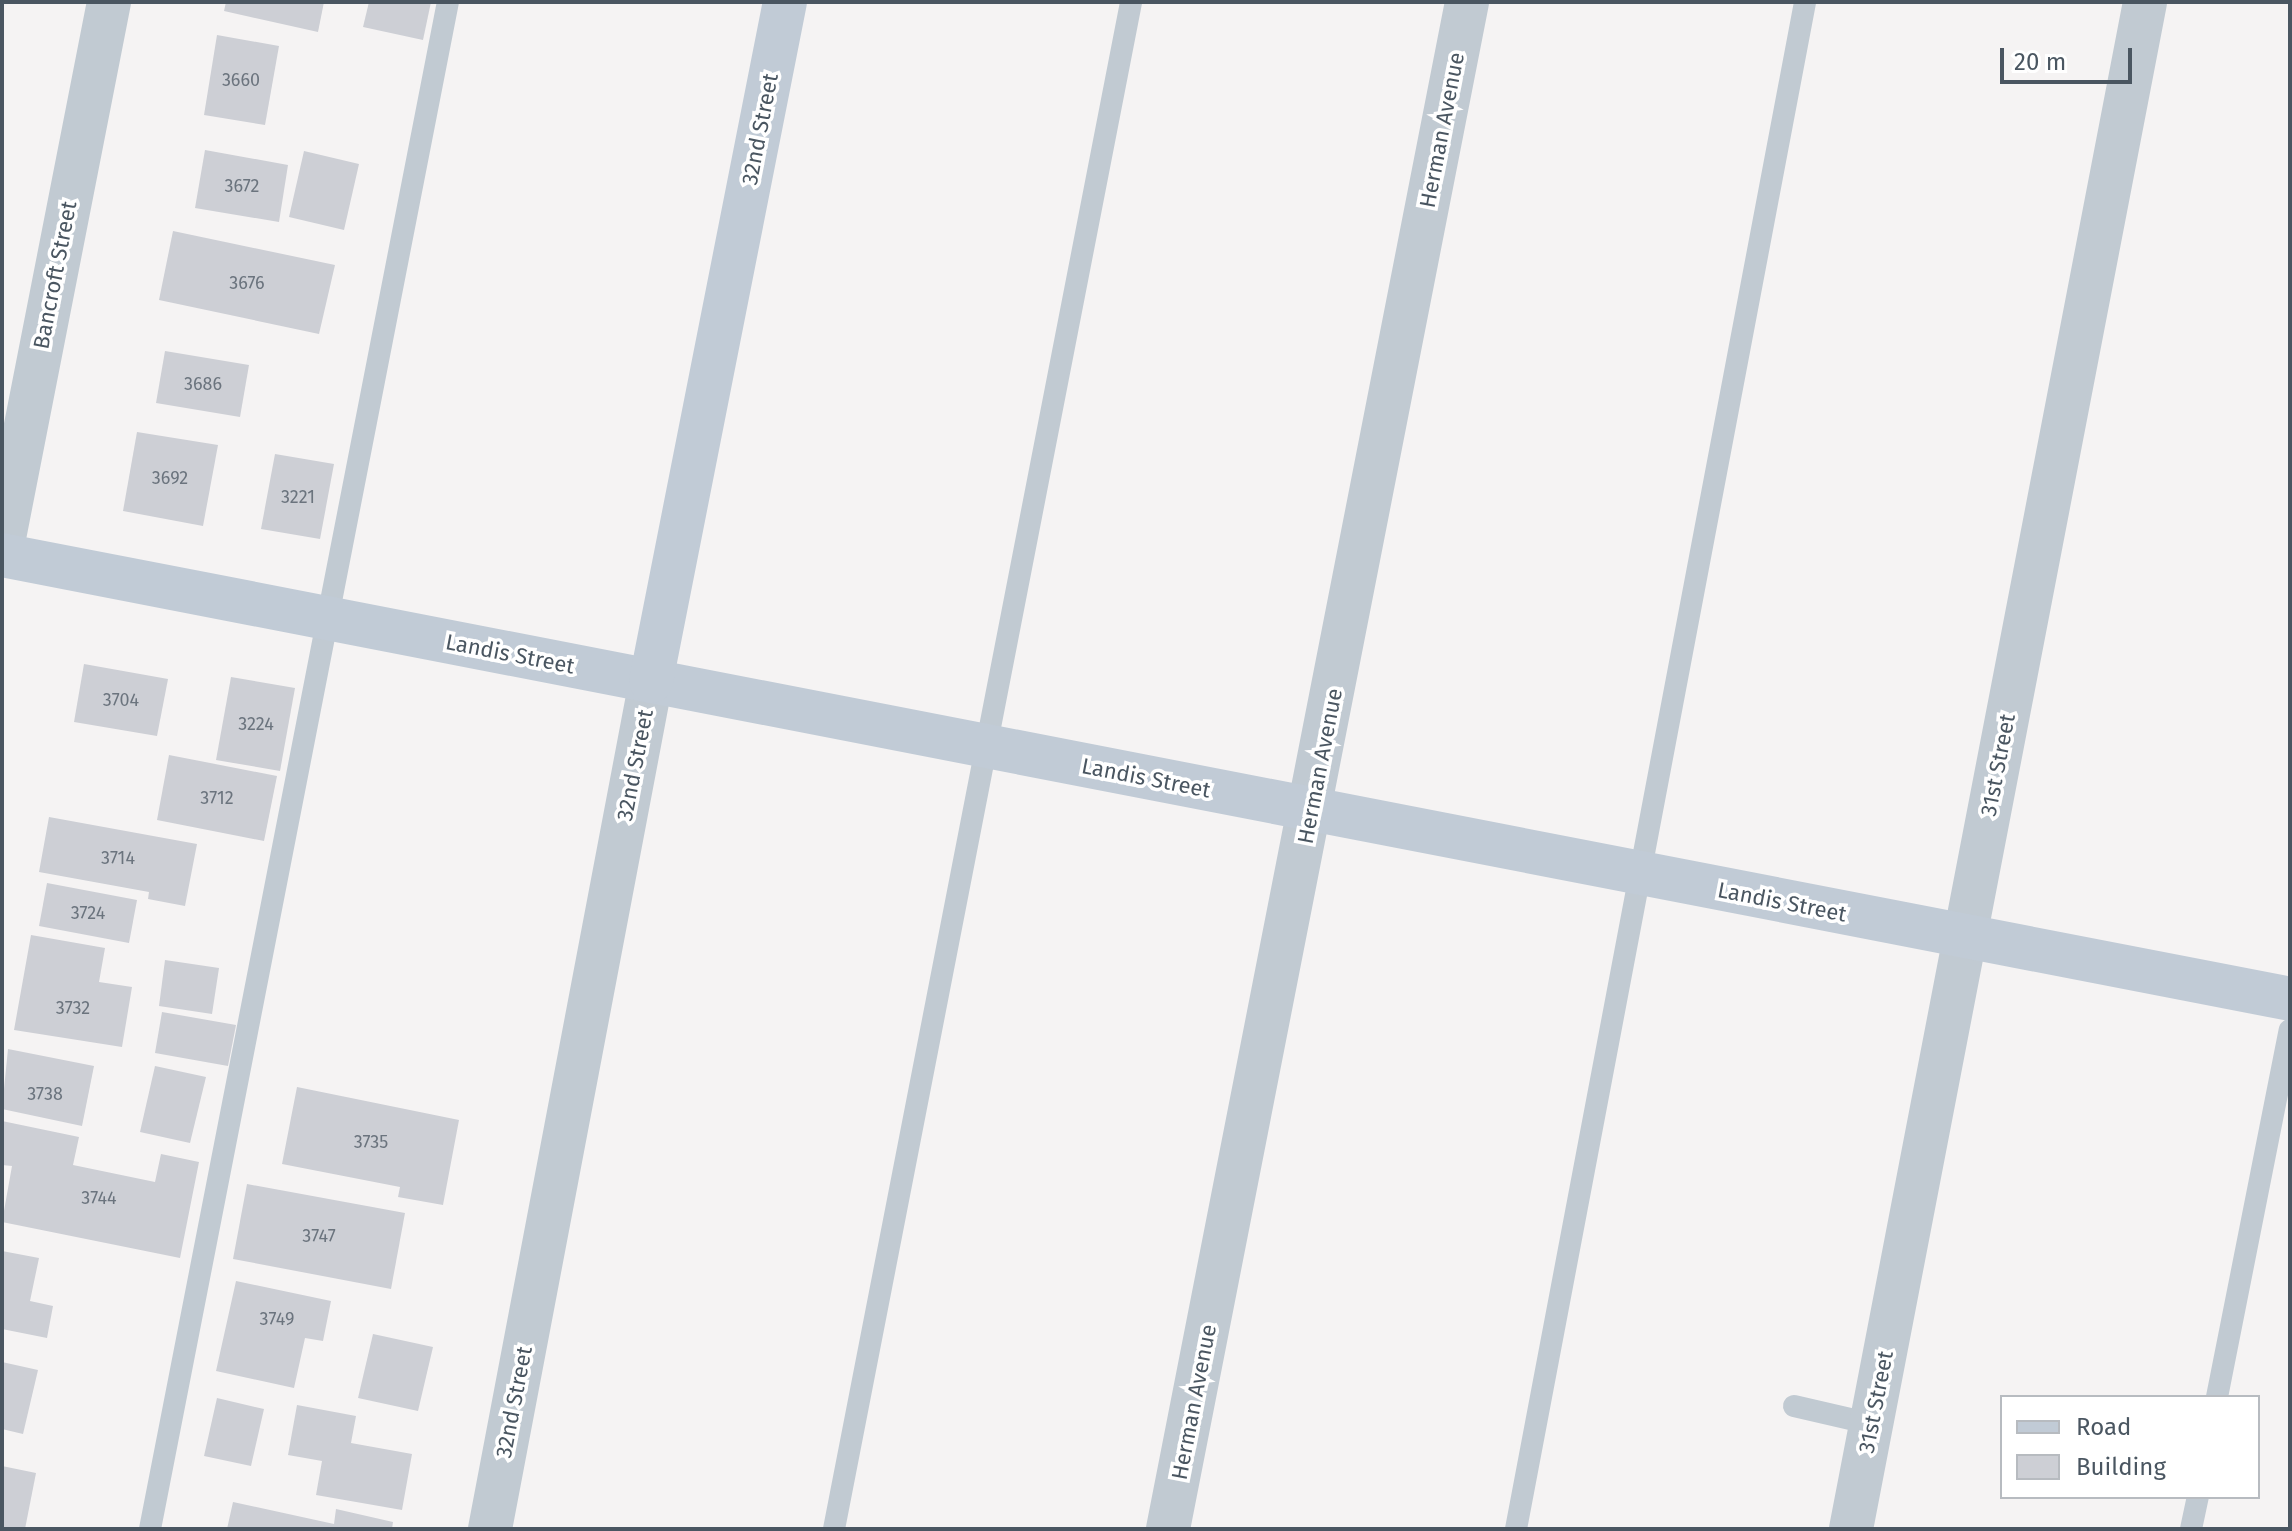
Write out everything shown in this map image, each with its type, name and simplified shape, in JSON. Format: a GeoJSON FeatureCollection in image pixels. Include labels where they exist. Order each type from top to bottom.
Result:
{"type":"FeatureCollection","features":[{"type":"Feature","properties":{"kind":"main road","name":"32nd Street"},"geometry":{"type":"LineString","coordinates":[[651,681],[785,2]]}},
{"type":"Feature","properties":{"kind":"main road","name":"Landis Street"},"geometry":{"type":"LineString","coordinates":[[2,555],[2290,999]]}},
{"type":"Feature","properties":{"kind":"street","name":"Bancroft Street"},"geometry":{"type":"LineString","coordinates":[[2,548],[109,2]]}},
{"type":"Feature","properties":{"kind":"street","name":"Herman Avenue"},"geometry":{"type":"LineString","coordinates":[[1168,1529],[1467,2]]}},
{"type":"Feature","properties":{"kind":"street","name":"31st Street"},"geometry":{"type":"LineString","coordinates":[[1851,1529],[2145,2]]}},
{"type":"Feature","properties":{"kind":"street","name":"32nd Street"},"geometry":{"type":"LineString","coordinates":[[490,1529],[651,681]]}},
{"type":"Feature","properties":{"kind":"lane"},"geometry":{"type":"LineString","coordinates":[[150,1529],[448,2]]}},
{"type":"Feature","properties":{"kind":"lane"},"geometry":{"type":"LineString","coordinates":[[834,1529],[982,746],[1131,2]]}},
{"type":"Feature","properties":{"kind":"lane"},"geometry":{"type":"LineString","coordinates":[[1516,1529],[1805,2]]}},
{"type":"Feature","properties":{"kind":"lane"},"geometry":{"type":"LineString","coordinates":[[2217,1395],[2290,1030]]}},
{"type":"Feature","properties":{"kind":"lane"},"geometry":{"type":"LineString","coordinates":[[1794,1406],[1872,1424]]}},
{"type":"Feature","properties":{"kind":"lane"},"geometry":{"type":"LineString","coordinates":[[2191,1529],[2198,1499]]}},
{"type":"Feature","properties":{"kind":"building"},"geometry":{"type":"Polygon","coordinates":[[[226,2],[324,2],[318,32],[224,11],[226,2]]]}},
{"type":"Feature","properties":{"kind":"building"},"geometry":{"type":"Polygon","coordinates":[[[369,2],[431,2],[423,40],[363,27],[369,2]]]}},
{"type":"Feature","properties":{"kind":"building"},"geometry":{"type":"Polygon","coordinates":[[[217,35],[279,46],[265,125],[204,115],[217,35]]]}},
{"type":"Feature","properties":{"kind":"building"},"geometry":{"type":"Polygon","coordinates":[[[205,150],[288,165],[279,222],[195,208],[205,150]]]}},
{"type":"Feature","properties":{"kind":"building"},"geometry":{"type":"Polygon","coordinates":[[[304,151],[359,164],[344,230],[289,217],[304,151]]]}},
{"type":"Feature","properties":{"kind":"building"},"geometry":{"type":"Polygon","coordinates":[[[173,231],[335,265],[319,334],[159,300],[173,231]]]}},
{"type":"Feature","properties":{"kind":"building"},"geometry":{"type":"Polygon","coordinates":[[[165,351],[249,365],[240,417],[156,403],[165,351]]]}},
{"type":"Feature","properties":{"kind":"building"},"geometry":{"type":"Polygon","coordinates":[[[137,432],[218,445],[203,526],[123,511],[137,432]]]}},
{"type":"Feature","properties":{"kind":"building"},"geometry":{"type":"Polygon","coordinates":[[[275,454],[334,464],[320,539],[261,529],[275,454]]]}},
{"type":"Feature","properties":{"kind":"building"},"geometry":{"type":"Polygon","coordinates":[[[84,664],[168,679],[157,736],[74,722],[84,664]]]}},
{"type":"Feature","properties":{"kind":"building"},"geometry":{"type":"Polygon","coordinates":[[[231,677],[295,688],[280,771],[216,760],[231,677]]]}},
{"type":"Feature","properties":{"kind":"building"},"geometry":{"type":"Polygon","coordinates":[[[169,755],[277,776],[264,841],[157,820],[169,755]]]}},
{"type":"Feature","properties":{"kind":"building"},"geometry":{"type":"Polygon","coordinates":[[[49,817],[197,844],[185,906],[148,899],[149,892],[39,872],[49,817]]]}},
{"type":"Feature","properties":{"kind":"building"},"geometry":{"type":"Polygon","coordinates":[[[47,883],[137,900],[129,943],[39,926],[47,883]]]}},
{"type":"Feature","properties":{"kind":"building"},"geometry":{"type":"Polygon","coordinates":[[[31,935],[105,948],[99,982],[132,987],[122,1047],[14,1030],[31,935]]]}},
{"type":"Feature","properties":{"kind":"building"},"geometry":{"type":"Polygon","coordinates":[[[165,960],[219,968],[212,1014],[159,1006],[165,960]]]}},
{"type":"Feature","properties":{"kind":"building"},"geometry":{"type":"Polygon","coordinates":[[[162,1012],[236,1025],[228,1066],[155,1053],[162,1012]]]}},
{"type":"Feature","properties":{"kind":"building"},"geometry":{"type":"Polygon","coordinates":[[[8,1049],[94,1066],[82,1126],[2,1109],[8,1049]]]}},
{"type":"Feature","properties":{"kind":"building"},"geometry":{"type":"Polygon","coordinates":[[[155,1066],[206,1077],[190,1143],[140,1132],[155,1066]]]}},
{"type":"Feature","properties":{"kind":"building"},"geometry":{"type":"Polygon","coordinates":[[[297,1087],[459,1120],[443,1205],[398,1197],[400,1187],[282,1164],[297,1087]]]}},
{"type":"Feature","properties":{"kind":"building"},"geometry":{"type":"Polygon","coordinates":[[[2,1121],[79,1137],[73,1165],[155,1182],[161,1154],[199,1162],[180,1258],[2,1222],[12,1166],[2,1165],[2,1121]]]}},
{"type":"Feature","properties":{"kind":"building"},"geometry":{"type":"Polygon","coordinates":[[[247,1184],[405,1213],[391,1289],[233,1259],[247,1184]]]}},
{"type":"Feature","properties":{"kind":"building"},"geometry":{"type":"Polygon","coordinates":[[[2,1251],[39,1258],[30,1301],[53,1306],[47,1338],[2,1329],[2,1251]]]}},
{"type":"Feature","properties":{"kind":"building"},"geometry":{"type":"Polygon","coordinates":[[[236,1281],[331,1301],[323,1341],[305,1338],[294,1388],[216,1371],[236,1281]]]}},
{"type":"Feature","properties":{"kind":"building"},"geometry":{"type":"Polygon","coordinates":[[[373,1334],[433,1347],[418,1411],[358,1398],[373,1334]]]}},
{"type":"Feature","properties":{"kind":"building"},"geometry":{"type":"Polygon","coordinates":[[[2,1362],[38,1370],[23,1434],[2,1429],[2,1362]]]}},
{"type":"Feature","properties":{"kind":"building"},"geometry":{"type":"Polygon","coordinates":[[[217,1398],[264,1409],[251,1466],[204,1456],[217,1398]]]}},
{"type":"Feature","properties":{"kind":"building"},"geometry":{"type":"Polygon","coordinates":[[[297,1405],[356,1416],[351,1443],[412,1454],[402,1510],[316,1495],[322,1461],[288,1455],[297,1405]]]}},
{"type":"Feature","properties":{"kind":"building"},"geometry":{"type":"Polygon","coordinates":[[[2,1466],[36,1473],[25,1529],[2,1529],[2,1466]]]}},
{"type":"Feature","properties":{"kind":"building"},"geometry":{"type":"Polygon","coordinates":[[[233,1502],[334,1524],[336,1509],[393,1522],[392,1529],[227,1529],[233,1502]]]}}]}
